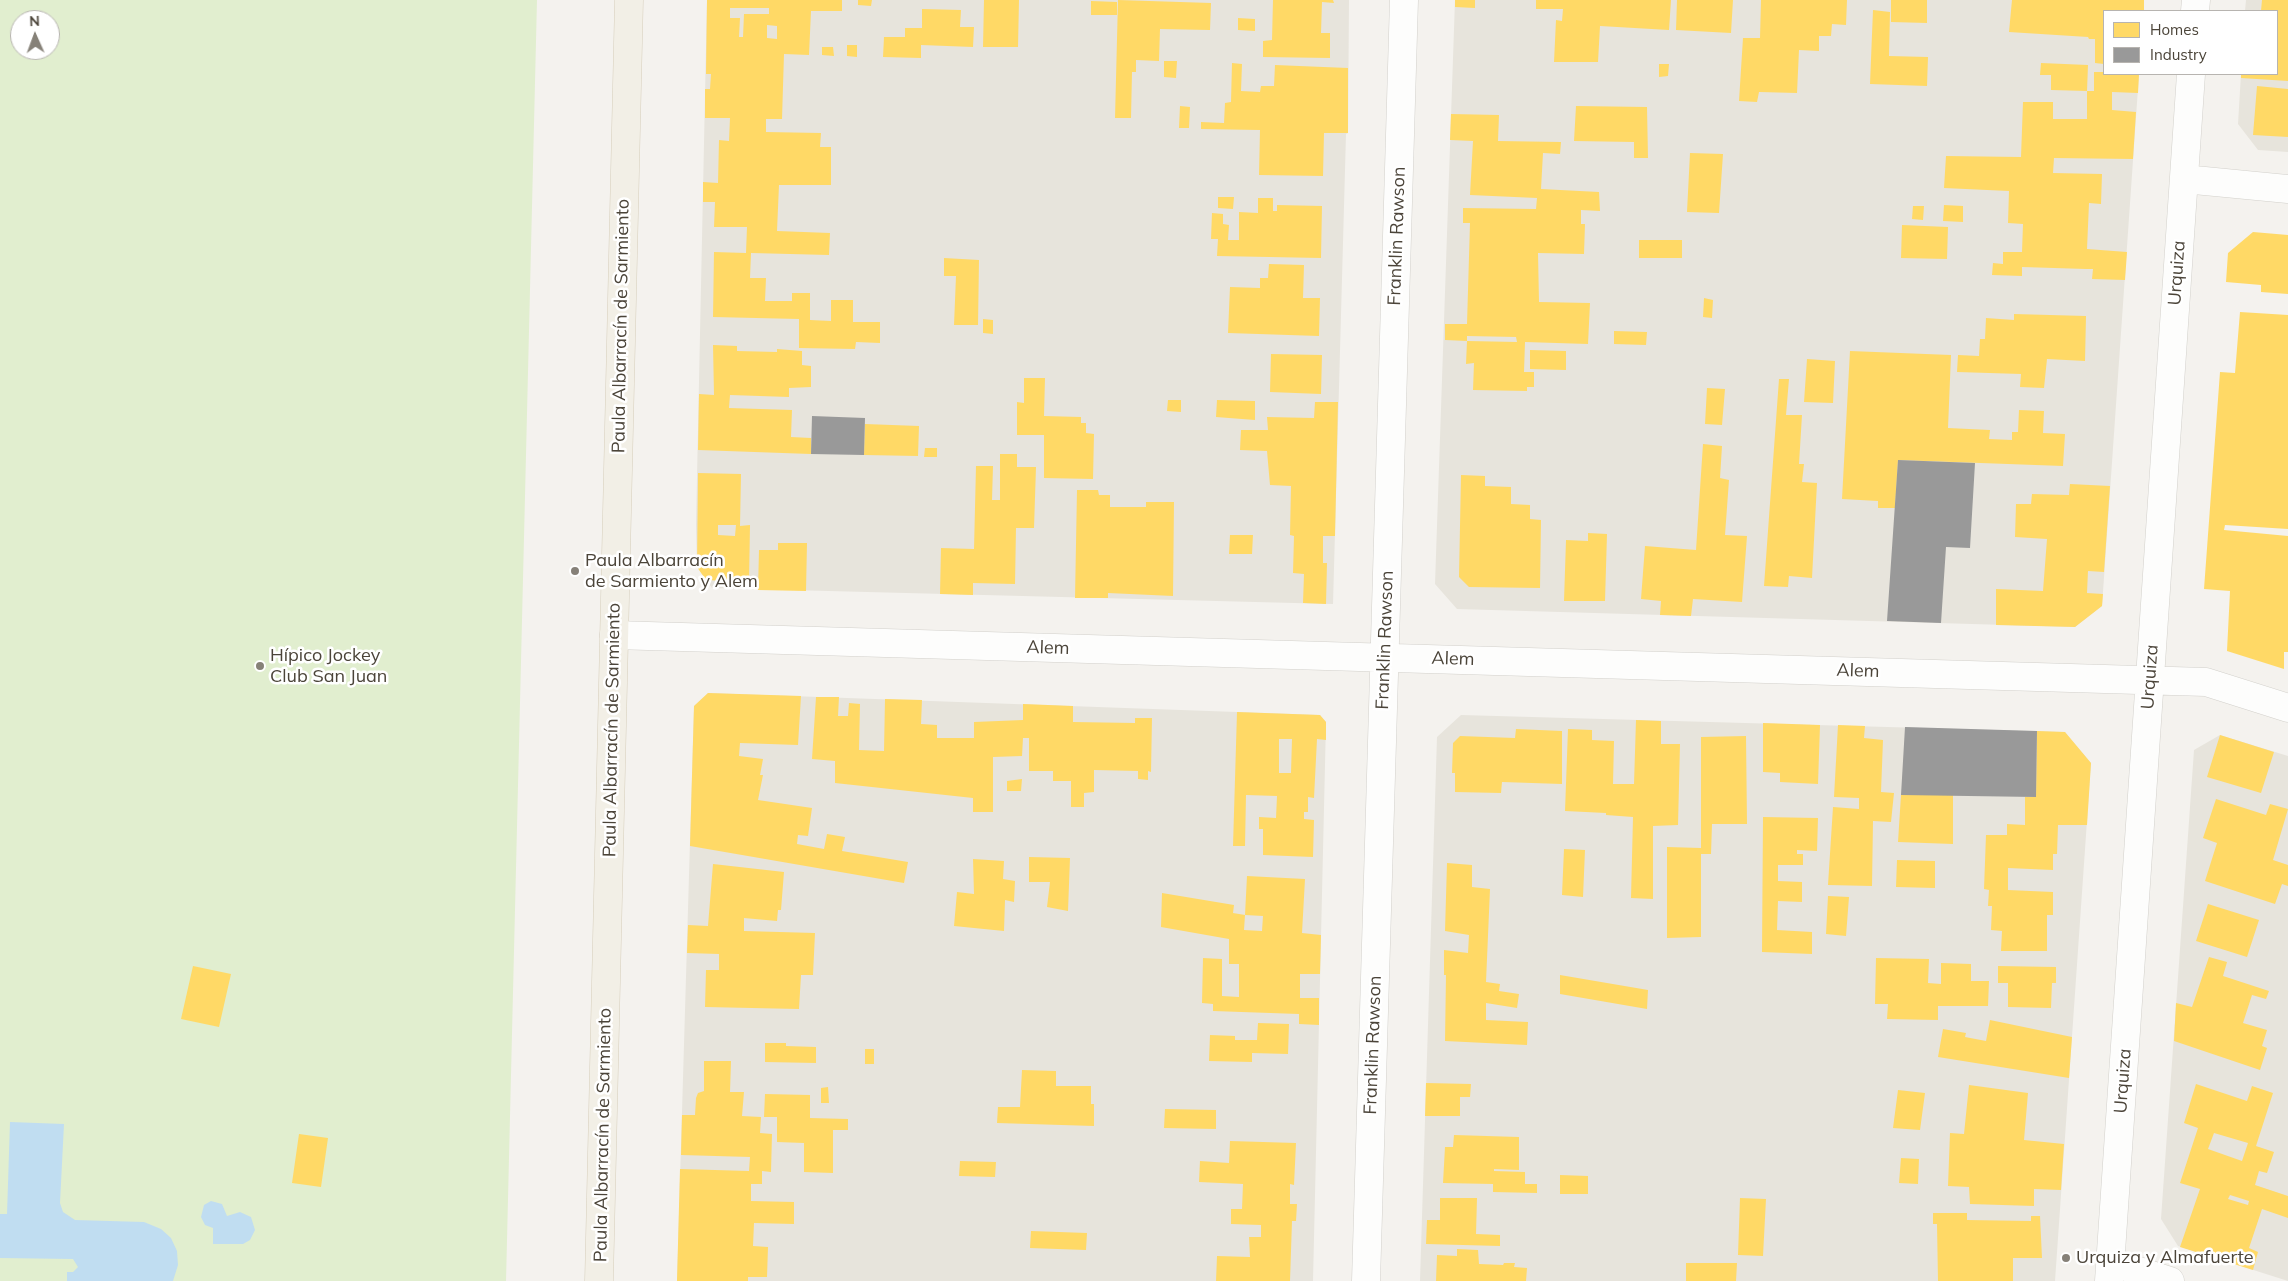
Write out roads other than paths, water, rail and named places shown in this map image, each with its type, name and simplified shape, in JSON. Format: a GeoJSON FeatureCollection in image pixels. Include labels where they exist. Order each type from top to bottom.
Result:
{"type":"FeatureCollection","features":[{"type":"Feature","properties":{"kind":"main road","name":"Paula Albarracín de Sarmiento"},"geometry":{"type":"LineString","coordinates":[[599,1281],[629,0]]}},
{"type":"Feature","properties":{"kind":"street","name":"Franklin Rawson"},"geometry":{"type":"LineString","coordinates":[[1366,1281],[1404,0]]}},
{"type":"Feature","properties":{"kind":"street","name":"Urquiza"},"geometry":{"type":"LineString","coordinates":[[2110,1272],[2191,75]]}},
{"type":"Feature","properties":{"kind":"street"},"geometry":{"type":"LineString","coordinates":[[2184,180],[2288,189]]}},
{"type":"Feature","properties":{"kind":"street","name":"Alem"},"geometry":{"type":"LineString","coordinates":[[614,635],[2206,682],[2288,708]]}},
{"type":"Feature","properties":{"kind":"street"},"geometry":{"type":"LineString","coordinates":[[2110,1272],[2170,1281]]}},
{"type":"Feature","properties":{"kind":"water"},"geometry":{"type":"Polygon","coordinates":[[[10,1122],[64,1124],[60,1203],[63,1212],[75,1220],[144,1222],[161,1229],[171,1238],[177,1251],[178,1265],[173,1281],[67,1281],[67,1272],[73,1272],[78,1267],[73,1259],[0,1258],[0,1214],[7,1214],[10,1122]]]}},
{"type":"Feature","properties":{"kind":"water"},"geometry":{"type":"Polygon","coordinates":[[[211,1201],[222,1204],[227,1216],[240,1212],[251,1217],[255,1230],[250,1240],[243,1244],[213,1244],[213,1228],[205,1225],[201,1217],[204,1205],[211,1201]]]}},
{"type":"Feature","properties":{"kind":"place","name":"Paula Albarracín de Sarmiento y Alem"},"geometry":{"type":"Point","coordinates":[575,571]}},
{"type":"Feature","properties":{"kind":"place","name":"Hípico Jockey Club San Juan"},"geometry":{"type":"Point","coordinates":[260,666]}},
{"type":"Feature","properties":{"kind":"place","name":"Urquiza y Almafuerte"},"geometry":{"type":"Point","coordinates":[2066,1258]}}]}
